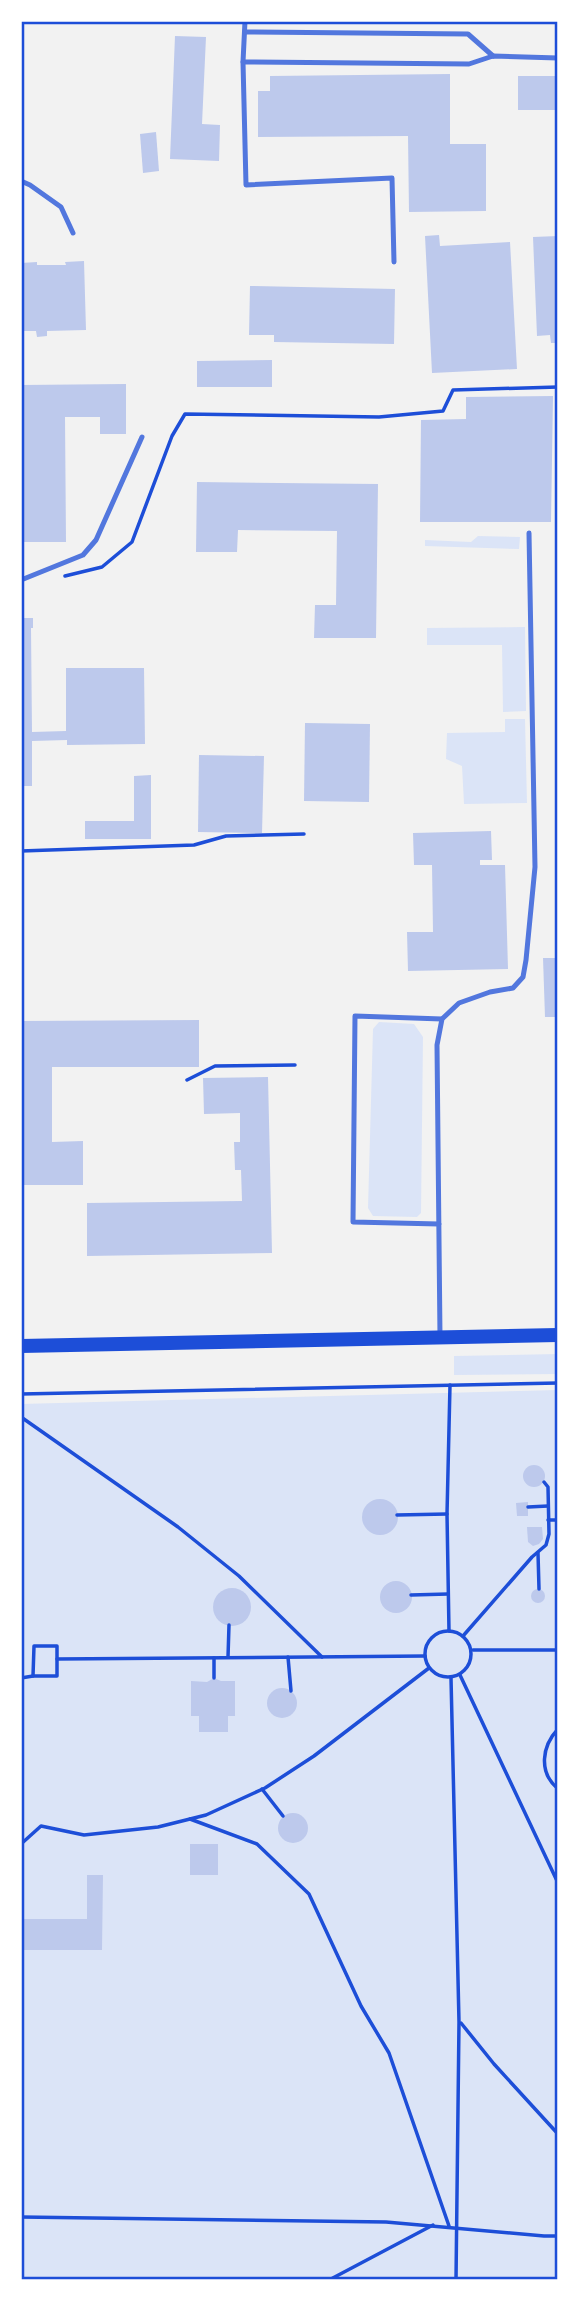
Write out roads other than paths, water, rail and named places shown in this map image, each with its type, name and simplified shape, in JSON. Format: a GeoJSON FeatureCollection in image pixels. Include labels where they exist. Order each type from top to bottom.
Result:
{"type":"FeatureCollection","features":[{"type":"Feature","properties":{"kind":"main road"},"geometry":{"type":"LineString","coordinates":[[21,1346],[558,1335]]}},
{"type":"Feature","properties":{"kind":"lane"},"geometry":{"type":"LineString","coordinates":[[245,21],[243,62],[246,185],[392,178],[394,262]]}},
{"type":"Feature","properties":{"kind":"lane"},"geometry":{"type":"LineString","coordinates":[[245,32],[468,34],[494,56]]}},
{"type":"Feature","properties":{"kind":"lane"},"geometry":{"type":"LineString","coordinates":[[243,62],[469,64],[494,56],[558,58]]}},
{"type":"Feature","properties":{"kind":"lane"},"geometry":{"type":"LineString","coordinates":[[21,181],[61,207],[74,233]]}},
{"type":"Feature","properties":{"kind":"lane"},"geometry":{"type":"LineString","coordinates":[[21,580],[83,555],[96,540],[142,437]]}},
{"type":"Feature","properties":{"kind":"lane"},"geometry":{"type":"LineString","coordinates":[[440,1337],[437,1045],[442,1020],[459,1003],[490,992],[513,988],[523,977],[526,960],[535,867],[529,533]]}},
{"type":"Feature","properties":{"kind":"lane"},"geometry":{"type":"LineString","coordinates":[[439,1224],[353,1222],[355,1016],[442,1020]]}}]}
